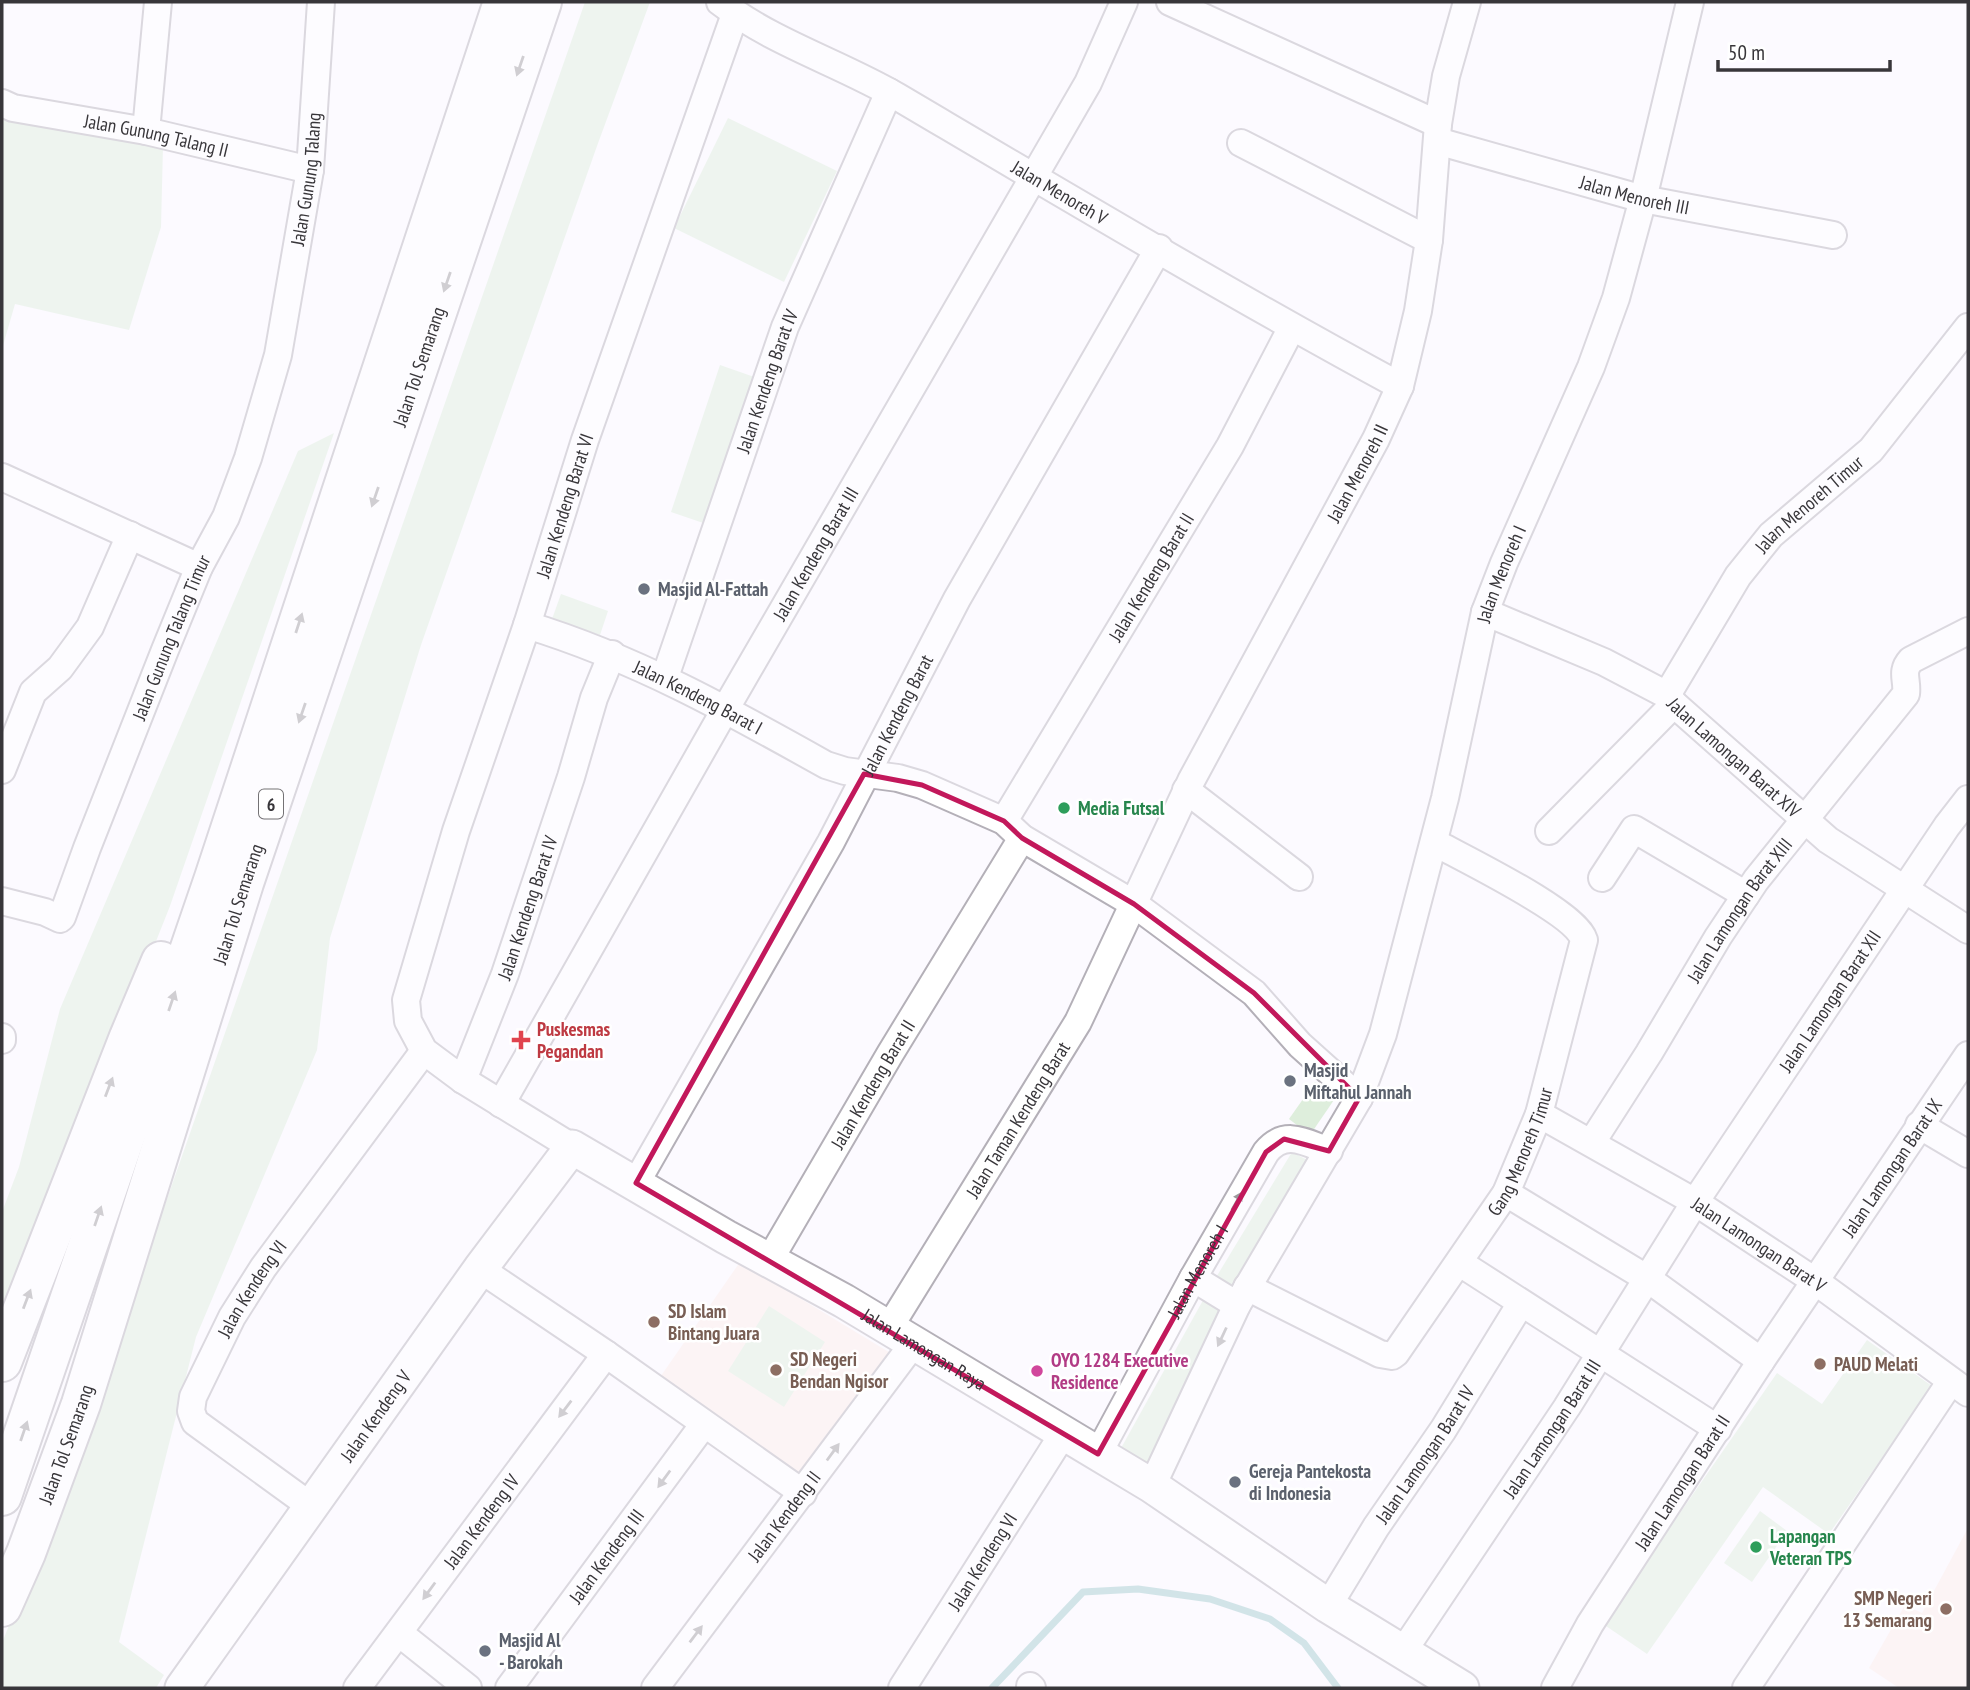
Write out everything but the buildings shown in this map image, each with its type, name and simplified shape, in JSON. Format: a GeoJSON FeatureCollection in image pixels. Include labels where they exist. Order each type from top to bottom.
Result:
{"type":"FeatureCollection","features":[{"type":"Feature","properties":{"kind":"highway","name":"Jalan Tol Semarang"},"geometry":{"type":"LineString","coordinates":[[2,1496],[278,687],[503,2]]}},
{"type":"Feature","properties":{"kind":"highway","name":"Jalan Tol Semarang"},"geometry":{"type":"LineString","coordinates":[[2,1607],[26,1553],[81,1404],[244,883],[542,2]]}},
{"type":"Feature","properties":{"kind":"highway"},"geometry":{"type":"LineString","coordinates":[[2,1362],[129,1037],[278,687]]}},
{"type":"Feature","properties":{"kind":"street"},"geometry":{"type":"LineString","coordinates":[[146,131],[158,2]]}},
{"type":"Feature","properties":{"kind":"street","name":"Jalan Gunung Talang"},"geometry":{"type":"LineString","coordinates":[[278,355],[310,170],[321,2]]}},
{"type":"Feature","properties":{"kind":"street","name":"Jalan Kendeng Barat III"},"geometry":{"type":"LineString","coordinates":[[501,1104],[726,708],[1088,83],[1124,2]]}},
{"type":"Feature","properties":{"kind":"street","name":"Jalan Menoreh III"},"geometry":{"type":"LineString","coordinates":[[1170,2],[1438,133],[1643,199],[1833,235]]}},
{"type":"Feature","properties":{"kind":"street","name":"Jalan Menoreh II"},"geometry":{"type":"LineString","coordinates":[[1134,904],[1186,790],[1376,439],[1400,386],[1418,311],[1429,240],[1446,76],[1467,2]]}},
{"type":"Feature","properties":{"kind":"street","name":"Jalan Menoreh I"},"geometry":{"type":"LineString","coordinates":[[1152,1486],[1242,1296],[1359,1098],[1383,1034],[1433,842],[1485,612],[1591,367],[1616,298],[1643,199],[1690,2]]}},
{"type":"Feature","properties":{"kind":"street","name":"Jalan Menoreh V"},"geometry":{"type":"LineString","coordinates":[[727,8],[890,92],[1292,327],[1400,386]]}},
{"type":"Feature","properties":{"kind":"street","name":"Jalan Kendeng Barat VI"},"geometry":{"type":"LineString","coordinates":[[406,1000],[456,831],[527,625],[585,439],[727,8]]}},
{"type":"Feature","properties":{"kind":"street","name":"Jalan Kendeng Barat IV"},"geometry":{"type":"LineString","coordinates":[[665,677],[785,327],[890,92]]}},
{"type":"Feature","properties":{"kind":"street","name":"Jalan Gunung Talang II"},"geometry":{"type":"LineString","coordinates":[[2,103],[13,108],[146,131],[310,170]]}},
{"type":"Feature","properties":{"kind":"street"},"geometry":{"type":"LineString","coordinates":[[1241,143],[1429,240]]}},
{"type":"Feature","properties":{"kind":"street","name":"Jalan Kendeng Barat"},"geometry":{"type":"LineString","coordinates":[[636,1183],[831,842],[957,599],[1159,248]]}},
{"type":"Feature","properties":{"kind":"street","name":"Jalan Kendeng Barat II"},"geometry":{"type":"LineString","coordinates":[[769,1261],[890,1054],[1230,446],[1292,327]]}},
{"type":"Feature","properties":{"kind":"street","name":"Jalan Menoreh Timur"},"geometry":{"type":"LineString","coordinates":[[1549,831],[1671,700],[1738,576],[1771,535],[1871,450],[1965,338]]}},
{"type":"Feature","properties":{"kind":"street","name":"Jalan Gunung Talang Timur"},"geometry":{"type":"LineString","coordinates":[[2,901],[45,912],[60,919],[199,567],[226,517],[248,458],[278,355]]}},
{"type":"Feature","properties":{"kind":"street"},"geometry":{"type":"LineString","coordinates":[[2,477],[199,567]]}},
{"type":"Feature","properties":{"kind":"street"},"geometry":{"type":"LineString","coordinates":[[2,770],[33,692],[60,668],[90,627],[130,535]]}},
{"type":"Feature","properties":{"kind":"street","name":"Jalan Lamongan Barat XIV"},"geometry":{"type":"LineString","coordinates":[[1485,612],[1604,662],[1671,700],[1828,840],[1968,930]]}},
{"type":"Feature","properties":{"kind":"street","name":"Jalan Kendeng Barat I"},"geometry":{"type":"LineString","coordinates":[[527,625],[612,654],[665,677],[826,765],[922,785],[1013,830],[1134,904],[1254,993],[1300,1045],[1359,1098]]}},
{"type":"Feature","properties":{"kind":"street","name":"Jalan Lamongan Barat XIII"},"geometry":{"type":"LineString","coordinates":[[1592,1142],[1746,895],[1906,694],[1903,671],[1911,660],[1968,631]]}},
{"type":"Feature","properties":{"kind":"street","name":"Jalan Kendeng Barat IV"},"geometry":{"type":"LineString","coordinates":[[463,1080],[505,974],[571,777],[594,698],[612,654]]}},
{"type":"Feature","properties":{"kind":"street"},"geometry":{"type":"LineString","coordinates":[[1186,790],[1299,877]]}},
{"type":"Feature","properties":{"kind":"street","name":"Jalan Lamongan Barat XII"},"geometry":{"type":"LineString","coordinates":[[1695,1202],[1947,826],[1968,799]]}},
{"type":"Feature","properties":{"kind":"street"},"geometry":{"type":"LineString","coordinates":[[1602,878],[1634,829],[1746,895]]}},
{"type":"Feature","properties":{"kind":"street","name":"Gang Menoreh Timur"},"geometry":{"type":"LineString","coordinates":[[1242,1296],[1380,1354],[1392,1356],[1460,1263],[1506,1193],[1539,1114],[1583,946],[1582,933],[1521,889],[1433,842]]}},
{"type":"Feature","properties":{"kind":"street","name":"Jalan Taman Kendeng Barat"},"geometry":{"type":"LineString","coordinates":[[901,1336],[1078,1022],[1134,904]]}},
{"type":"Feature","properties":{"kind":"street","name":"Jalan Lamongan Raya"},"geometry":{"type":"LineString","coordinates":[[406,1000],[408,1021],[424,1051],[463,1080],[572,1147],[769,1261],[844,1301],[1152,1486],[1328,1606],[1462,1688]]}},
{"type":"Feature","properties":{"kind":"street","name":"Jalan Kendeng VI"},"geometry":{"type":"LineString","coordinates":[[312,1507],[195,1422],[191,1411],[192,1397],[232,1317],[263,1268],[424,1051]]}},
{"type":"Feature","properties":{"kind":"street","name":"Jalan Lamongan Barat IX"},"geometry":{"type":"LineString","coordinates":[[1815,1280],[1968,1055]]}},
{"type":"Feature","properties":{"kind":"street","name":"Jalan Lamongan Barat V"},"geometry":{"type":"LineString","coordinates":[[1539,1114],[1695,1202],[1815,1280],[1960,1387]]}},
{"type":"Feature","properties":{"kind":"street"},"geometry":{"type":"LineString","coordinates":[[1919,1125],[1968,1154]]}},
{"type":"Feature","properties":{"kind":"street","name":"Jalan Menoreh I"},"geometry":{"type":"LineString","coordinates":[[1098,1454],[1193,1278],[1266,1152],[1273,1143],[1284,1139],[1299,1140],[1329,1151]]}},
{"type":"Feature","properties":{"kind":"street","name":"Jalan Kendeng V"},"geometry":{"type":"LineString","coordinates":[[183,1688],[480,1269],[572,1147]]}},
{"type":"Feature","properties":{"kind":"street"},"geometry":{"type":"LineString","coordinates":[[1506,1193],[1648,1279],[1761,1361]]}},
{"type":"Feature","properties":{"kind":"street","name":"Jalan Lamongan Barat III"},"geometry":{"type":"LineString","coordinates":[[1402,1653],[1567,1407],[1695,1202]]}},
{"type":"Feature","properties":{"kind":"street"},"geometry":{"type":"LineString","coordinates":[[1460,1263],[1718,1429]]}},
{"type":"Feature","properties":{"kind":"street"},"geometry":{"type":"LineString","coordinates":[[480,1269],[803,1493]]}},
{"type":"Feature","properties":{"kind":"street"},"geometry":{"type":"LineString","coordinates":[[1193,1278],[1242,1296]]}},
{"type":"Feature","properties":{"kind":"street","name":"Jalan Lamongan Barat II"},"geometry":{"type":"LineString","coordinates":[[1555,1688],[1590,1624],[1815,1280]]}},
{"type":"Feature","properties":{"kind":"street","name":"Jalan Lamongan Barat IV"},"geometry":{"type":"LineString","coordinates":[[1328,1606],[1376,1527],[1443,1430],[1521,1303]]}},
{"type":"Feature","properties":{"kind":"street","name":"Jalan Kendeng II"},"geometry":{"type":"LineString","coordinates":[[655,1688],[803,1493],[901,1336]]}},
{"type":"Feature","properties":{"kind":"street","name":"Jalan Kendeng IV"},"geometry":{"type":"LineString","coordinates":[[357,1688],[606,1354]]}},
{"type":"Feature","properties":{"kind":"street"},"geometry":{"type":"LineString","coordinates":[[1746,1688],[1960,1387]]}},
{"type":"Feature","properties":{"kind":"street","name":"Jalan Kendeng III"},"geometry":{"type":"LineString","coordinates":[[509,1688],[704,1424]]}},
{"type":"Feature","properties":{"kind":"street","name":"Jalan Kendeng VI"},"geometry":{"type":"LineString","coordinates":[[902,1688],[1063,1434]]}},
{"type":"Feature","properties":{"kind":"street"},"geometry":{"type":"LineString","coordinates":[[399,1633],[468,1688]]}},
{"type":"Feature","properties":{"kind":"highlighted area"},"geometry":{"type":"Polygon","coordinates":[[[864,774],[922,785],[1004,821],[1022,838],[1134,904],[1254,993],[1359,1098],[1329,1151],[1284,1139],[1266,1152],[1098,1454],[636,1183],[864,774]]]}},
{"type":"Feature","properties":{"kind":"shaded area","name":"SD Negeri Bendan Ngisor"},"geometry":{"type":"Polygon","coordinates":[[[740,1262],[897,1357],[803,1487],[656,1383],[740,1262]]]}},
{"type":"Feature","properties":{"kind":"shaded area","name":"SMP Negeri 13 Semarang"},"geometry":{"type":"Polygon","coordinates":[[[1968,1528],[1968,1688],[1899,1688],[1869,1668],[1905,1605],[1922,1613],[1968,1528]]]}},
{"type":"Feature","properties":{"kind":"green space"},"geometry":{"type":"Polygon","coordinates":[[[585,2],[650,2],[421,645],[330,938],[317,1050],[196,1337],[119,1642],[164,1675],[156,1688],[2,1688],[2,1643],[86,1431],[585,2]]]}},
{"type":"Feature","properties":{"kind":"green space"},"geometry":{"type":"Polygon","coordinates":[[[2,107],[163,146],[161,227],[129,330],[15,304],[2,349],[2,107]]]}},
{"type":"Feature","properties":{"kind":"green space"},"geometry":{"type":"Polygon","coordinates":[[[728,118],[837,171],[784,282],[674,228],[728,118]]]}},
{"type":"Feature","properties":{"kind":"green space"},"geometry":{"type":"Polygon","coordinates":[[[720,365],[760,379],[712,526],[671,512],[720,365]]]}},
{"type":"Feature","properties":{"kind":"green space"},"geometry":{"type":"Polygon","coordinates":[[[334,433],[170,906],[2,1329],[2,1212],[19,1167],[60,1009],[298,451],[334,433]]]}},
{"type":"Feature","properties":{"kind":"green space"},"geometry":{"type":"Polygon","coordinates":[[[561,594],[608,611],[600,635],[552,619],[561,594]]]}},
{"type":"Feature","properties":{"kind":"green space"},"geometry":{"type":"Polygon","coordinates":[[[1315,1082],[1336,1097],[1310,1135],[1289,1119],[1315,1082]]]}},
{"type":"Feature","properties":{"kind":"green space"},"geometry":{"type":"Polygon","coordinates":[[[1292,1152],[1315,1164],[1155,1472],[1120,1450],[1212,1284],[1292,1152]]]}},
{"type":"Feature","properties":{"kind":"green space"},"geometry":{"type":"Polygon","coordinates":[[[769,1306],[825,1342],[784,1407],[728,1371],[769,1306]]]}},
{"type":"Feature","properties":{"kind":"green space"},"geometry":{"type":"Polygon","coordinates":[[[1867,1340],[1932,1386],[1829,1534],[1763,1487],[1647,1654],[1603,1624],[1777,1373],[1822,1404],[1867,1340]]]}},
{"type":"Feature","properties":{"kind":"green space","name":"Lapangan Veteran TPS"},"geometry":{"type":"Polygon","coordinates":[[[1760,1511],[1787,1531],[1752,1582],[1724,1563],[1760,1511]]]}},
{"type":"Feature","properties":{"kind":"waterway"},"geometry":{"type":"LineString","coordinates":[[992,1688],[1083,1592],[1138,1589],[1210,1599],[1270,1619],[1304,1643],[1338,1688]]}},
{"type":"Feature","properties":{"kind":"place","name":"Masjid Al-Fattah"},"geometry":{"type":"Point","coordinates":[644,589]}},
{"type":"Feature","properties":{"kind":"place","name":"Media Futsal"},"geometry":{"type":"Point","coordinates":[1064,808]}},
{"type":"Feature","properties":{"kind":"place","name":"Puskesmas Pegandan"},"geometry":{"type":"Point","coordinates":[521,1040]}},
{"type":"Feature","properties":{"kind":"place","name":"Masjid Miftahul Jannah"},"geometry":{"type":"Point","coordinates":[1290,1081]}},
{"type":"Feature","properties":{"kind":"place","name":"SD Islam Bintang Juara"},"geometry":{"type":"Point","coordinates":[654,1322]}},
{"type":"Feature","properties":{"kind":"place","name":"PAUD Melati"},"geometry":{"type":"Point","coordinates":[1820,1364]}},
{"type":"Feature","properties":{"kind":"place","name":"SD Negeri Bendan Ngisor"},"geometry":{"type":"Point","coordinates":[776,1370]}},
{"type":"Feature","properties":{"kind":"place","name":"OYO 1284 Executive Residence"},"geometry":{"type":"Point","coordinates":[1037,1371]}},
{"type":"Feature","properties":{"kind":"place","name":"Gereja Pantekosta di Indonesia"},"geometry":{"type":"Point","coordinates":[1235,1482]}},
{"type":"Feature","properties":{"kind":"place","name":"Lapangan Veteran TPS"},"geometry":{"type":"Point","coordinates":[1756,1547]}},
{"type":"Feature","properties":{"kind":"place","name":"SMP Negeri 13 Semarang"},"geometry":{"type":"Point","coordinates":[1946,1609]}},
{"type":"Feature","properties":{"kind":"place","name":"Masjid Al - Barokah"},"geometry":{"type":"Point","coordinates":[485,1651]}}]}
